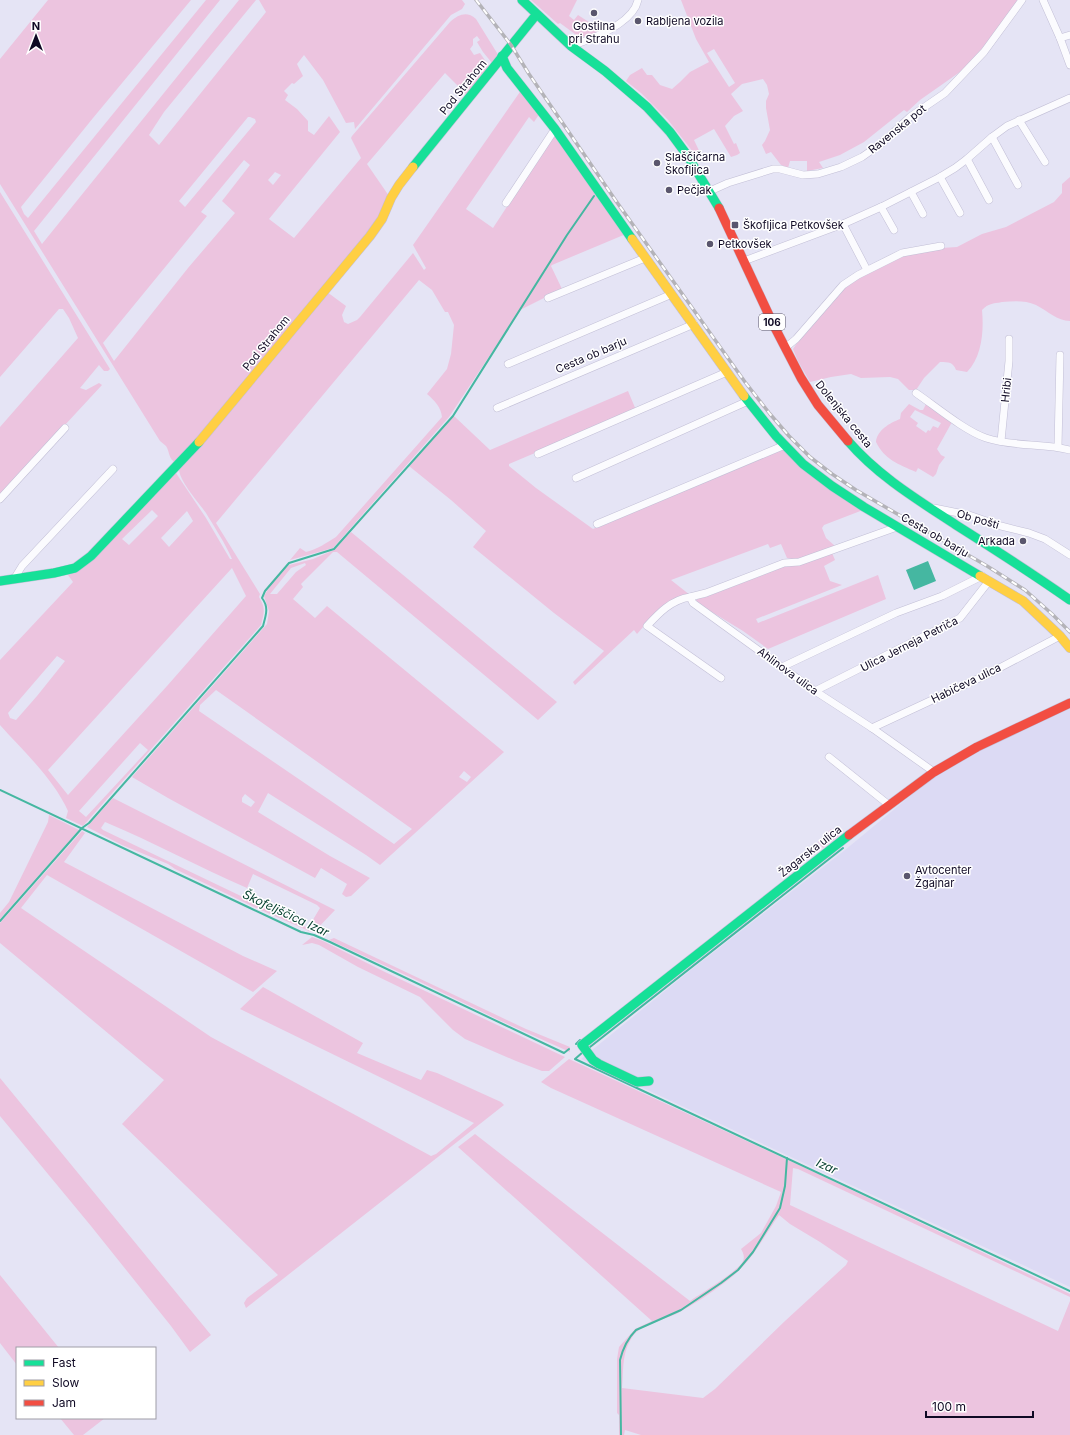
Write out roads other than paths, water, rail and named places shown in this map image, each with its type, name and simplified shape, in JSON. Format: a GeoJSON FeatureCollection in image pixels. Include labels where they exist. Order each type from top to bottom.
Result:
{"type":"FeatureCollection","features":[{"type":"Feature","properties":{"kind":"street","name":"Dolenjska cesta"},"geometry":{"type":"LineString","coordinates":[[522,0],[536,15],[571,46],[605,71],[647,107],[670,132],[687,154],[710,191],[732,234],[785,348],[801,378],[818,405],[859,454],[888,478],[927,506],[1070,600]]}},
{"type":"Feature","properties":{"kind":"street"},"geometry":{"type":"LineString","coordinates":[[571,46],[592,39],[626,19],[637,4],[638,0]]}},
{"type":"Feature","properties":{"kind":"street","name":"Ravenska pot"},"geometry":{"type":"LineString","coordinates":[[710,191],[773,169],[780,169],[803,175],[818,174],[840,167],[862,157],[882,142],[910,117],[945,93],[984,52],[1022,0]]}},
{"type":"Feature","properties":{"kind":"street"},"geometry":{"type":"LineString","coordinates":[[1043,0],[1070,65]]}},
{"type":"Feature","properties":{"kind":"street","name":"Pod Strahom"},"geometry":{"type":"LineString","coordinates":[[0,581],[54,573],[75,568],[91,556],[175,470],[370,236],[382,219],[399,185],[536,15]]}},
{"type":"Feature","properties":{"kind":"street"},"geometry":{"type":"LineString","coordinates":[[1060,38],[1070,35]]}},
{"type":"Feature","properties":{"kind":"street","name":"Cesta ob barju"},"geometry":{"type":"LineString","coordinates":[[502,56],[507,68],[555,129],[645,258],[748,401],[802,464],[864,507],[1023,601],[1060,636],[1070,648]]}},
{"type":"Feature","properties":{"kind":"street"},"geometry":{"type":"LineString","coordinates":[[744,261],[843,224],[881,207],[940,177],[967,159],[1007,126],[1070,98]]}},
{"type":"Feature","properties":{"kind":"street"},"geometry":{"type":"LineString","coordinates":[[1019,120],[1045,162]]}},
{"type":"Feature","properties":{"kind":"street"},"geometry":{"type":"LineString","coordinates":[[506,203],[555,129]]}},
{"type":"Feature","properties":{"kind":"street"},"geometry":{"type":"LineString","coordinates":[[992,137],[1018,186]]}},
{"type":"Feature","properties":{"kind":"street"},"geometry":{"type":"LineString","coordinates":[[967,159],[989,200]]}},
{"type":"Feature","properties":{"kind":"street"},"geometry":{"type":"LineString","coordinates":[[940,177],[960,213]]}},
{"type":"Feature","properties":{"kind":"street"},"geometry":{"type":"LineString","coordinates":[[910,192],[923,214]]}},
{"type":"Feature","properties":{"kind":"street"},"geometry":{"type":"LineString","coordinates":[[881,207],[894,230]]}},
{"type":"Feature","properties":{"kind":"street"},"geometry":{"type":"LineString","coordinates":[[843,224],[867,270]]}},
{"type":"Feature","properties":{"kind":"street"},"geometry":{"type":"LineString","coordinates":[[785,348],[796,339],[843,285],[858,275],[902,253],[941,246]]}},
{"type":"Feature","properties":{"kind":"street"},"geometry":{"type":"LineString","coordinates":[[548,298],[645,258]]}},
{"type":"Feature","properties":{"kind":"street"},"geometry":{"type":"LineString","coordinates":[[508,364],[672,294]]}},
{"type":"Feature","properties":{"kind":"street","name":"Cesta ob barju"},"geometry":{"type":"LineString","coordinates":[[497,408],[694,324]]}},
{"type":"Feature","properties":{"kind":"street","name":"Hribi"},"geometry":{"type":"LineString","coordinates":[[1001,441],[1009,361],[1009,339]]}},
{"type":"Feature","properties":{"kind":"street"},"geometry":{"type":"LineString","coordinates":[[1058,447],[1060,355]]}},
{"type":"Feature","properties":{"kind":"street"},"geometry":{"type":"LineString","coordinates":[[538,454],[727,372]]}},
{"type":"Feature","properties":{"kind":"street"},"geometry":{"type":"LineString","coordinates":[[916,393],[969,430],[985,438],[1036,446],[1058,447],[1070,450]]}},
{"type":"Feature","properties":{"kind":"street"},"geometry":{"type":"LineString","coordinates":[[576,478],[748,401]]}},
{"type":"Feature","properties":{"kind":"street"},"geometry":{"type":"LineString","coordinates":[[0,498],[65,428]]}},
{"type":"Feature","properties":{"kind":"street"},"geometry":{"type":"LineString","coordinates":[[597,524],[785,445]]}},
{"type":"Feature","properties":{"kind":"street"},"geometry":{"type":"LineString","coordinates":[[14,579],[22,566],[113,469]]}},
{"type":"Feature","properties":{"kind":"street","name":"Ob pošti"},"geometry":{"type":"LineString","coordinates":[[927,506],[969,515],[1029,533],[1045,539],[1070,555]]}},
{"type":"Feature","properties":{"kind":"street"},"geometry":{"type":"LineString","coordinates":[[721,678],[647,626],[670,604],[684,598],[706,593],[784,563],[799,562],[897,527]]}},
{"type":"Feature","properties":{"kind":"street"},"geometry":{"type":"LineString","coordinates":[[782,667],[896,613],[985,579]]}},
{"type":"Feature","properties":{"kind":"street","name":"Ulica Jerneja Petriča"},"geometry":{"type":"LineString","coordinates":[[815,691],[960,618],[985,579]]}},
{"type":"Feature","properties":{"kind":"street","name":"Ahlinova ulica"},"geometry":{"type":"LineString","coordinates":[[690,597],[693,603],[815,691],[872,728],[934,772]]}},
{"type":"Feature","properties":{"kind":"street","name":"Habičeva ulica"},"geometry":{"type":"LineString","coordinates":[[872,728],[988,674],[1060,636]]}},
{"type":"Feature","properties":{"kind":"street","name":"Žagarska ulica"},"geometry":{"type":"LineString","coordinates":[[649,1081],[637,1082],[599,1064],[593,1060],[582,1045],[837,844],[934,772],[977,747],[1070,703]]}},
{"type":"Feature","properties":{"kind":"street"},"geometry":{"type":"LineString","coordinates":[[829,757],[889,805]]}},
{"type":"Feature","properties":{"kind":"waterway"},"geometry":{"type":"LineString","coordinates":[[0,921],[82,828],[89,823],[263,626],[266,615],[266,605],[262,598],[265,591],[289,563],[334,549],[453,416],[567,235],[594,196]]}},
{"type":"Feature","properties":{"kind":"waterway","name":"Škofeljščica Izar"},"geometry":{"type":"LineString","coordinates":[[0,790],[301,932],[314,935],[330,942],[564,1053],[569,1049]]}},
{"type":"Feature","properties":{"kind":"waterway"},"geometry":{"type":"LineString","coordinates":[[590,1047],[843,848]]}},
{"type":"Feature","properties":{"kind":"waterway"},"geometry":{"type":"LineString","coordinates":[[576,1044],[580,1040]]}},
{"type":"Feature","properties":{"kind":"waterway","name":"Izar"},"geometry":{"type":"LineString","coordinates":[[583,1052],[575,1059],[1070,1291]]}},
{"type":"Feature","properties":{"kind":"waterway"},"geometry":{"type":"LineString","coordinates":[[621,1435],[620,1360],[628,1340],[636,1330],[681,1310],[738,1270],[753,1252],[780,1208],[785,1186],[787,1158]]}},
{"type":"Feature","properties":{"kind":"railway"},"geometry":{"type":"LineString","coordinates":[[476,0],[511,45],[529,74],[616,201],[745,382],[789,436],[810,457],[856,490],[987,566],[1025,590],[1070,632]]}},
{"type":"Feature","properties":{"kind":"place","name":"Gostilna pri Strahu"},"geometry":{"type":"Point","coordinates":[594,13]}},
{"type":"Feature","properties":{"kind":"place","name":"Rabljena vozila"},"geometry":{"type":"Point","coordinates":[638,21]}},
{"type":"Feature","properties":{"kind":"place","name":"Slaščičarna Škofljica"},"geometry":{"type":"Point","coordinates":[657,163]}},
{"type":"Feature","properties":{"kind":"place","name":"Pečjak"},"geometry":{"type":"Point","coordinates":[669,190]}},
{"type":"Feature","properties":{"kind":"place","name":"Škofljica Petkovšek"},"geometry":{"type":"Point","coordinates":[735,225]}},
{"type":"Feature","properties":{"kind":"place","name":"Petkovšek"},"geometry":{"type":"Point","coordinates":[710,244]}},
{"type":"Feature","properties":{"kind":"place","name":"Arkada"},"geometry":{"type":"Point","coordinates":[1023,541]}},
{"type":"Feature","properties":{"kind":"place","name":"Avtocenter Žgajnar"},"geometry":{"type":"Point","coordinates":[907,876]}}]}
